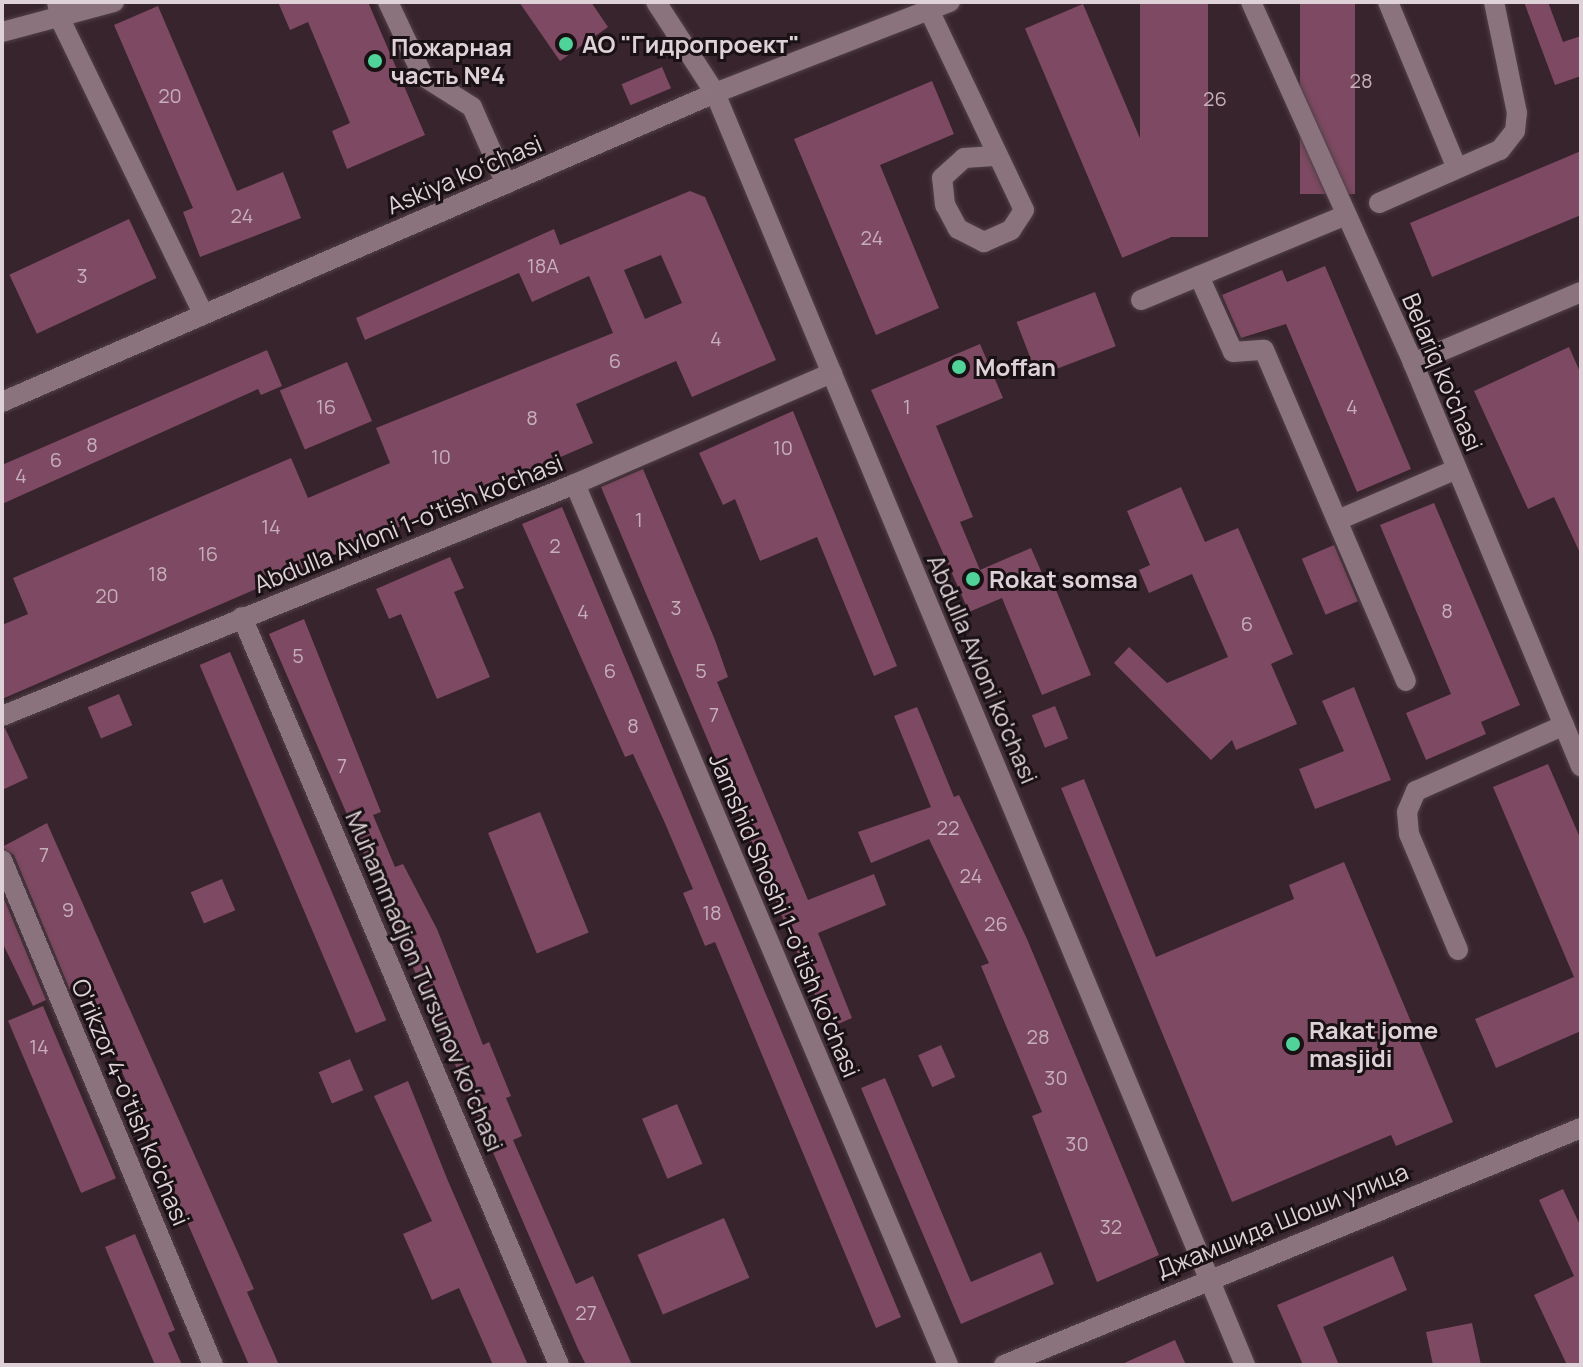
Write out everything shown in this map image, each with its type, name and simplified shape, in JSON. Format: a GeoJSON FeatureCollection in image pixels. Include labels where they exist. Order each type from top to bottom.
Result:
{"type":"FeatureCollection","features":[{"type":"Feature","properties":{"kind":"street"},"geometry":{"type":"LineString","coordinates":[[2,32],[59,11],[114,2]]}},
{"type":"Feature","properties":{"kind":"street"},"geometry":{"type":"LineString","coordinates":[[388,2],[423,76],[472,107],[506,184]]}},
{"type":"Feature","properties":{"kind":"street","name":"Abdulla Avloni ko'chasi"},"geometry":{"type":"LineString","coordinates":[[656,2],[715,93],[1245,1365]]}},
{"type":"Feature","properties":{"kind":"street","name":"Askiya koʻchasi"},"geometry":{"type":"LineString","coordinates":[[2,402],[715,93],[950,2]]}},
{"type":"Feature","properties":{"kind":"street","name":"Belariq ko'chasi"},"geometry":{"type":"LineString","coordinates":[[1251,2],[1413,363],[1581,766]]}},
{"type":"Feature","properties":{"kind":"street"},"geometry":{"type":"LineString","coordinates":[[1388,2],[1456,166]]}},
{"type":"Feature","properties":{"kind":"street"},"geometry":{"type":"LineString","coordinates":[[1379,203],[1456,166],[1500,150],[1515,131],[1517,113],[1494,2]]}},
{"type":"Feature","properties":{"kind":"street"},"geometry":{"type":"LineString","coordinates":[[929,10],[994,156],[1014,178],[1024,210],[1011,230],[984,242],[958,229],[945,205],[942,178],[964,158],[994,156]]}},
{"type":"Feature","properties":{"kind":"street"},"geometry":{"type":"LineString","coordinates":[[59,11],[203,314]]}},
{"type":"Feature","properties":{"kind":"street"},"geometry":{"type":"LineString","coordinates":[[1141,300],[1346,215]]}},
{"type":"Feature","properties":{"kind":"street"},"geometry":{"type":"LineString","coordinates":[[1199,276],[1233,352],[1264,350],[1406,681]]}},
{"type":"Feature","properties":{"kind":"street"},"geometry":{"type":"LineString","coordinates":[[1413,363],[1581,292]]}},
{"type":"Feature","properties":{"kind":"street","name":"Abdulla Avloni 1-o'tish ko'chasi"},"geometry":{"type":"LineString","coordinates":[[2,716],[575,484],[832,373]]}},
{"type":"Feature","properties":{"kind":"street"},"geometry":{"type":"LineString","coordinates":[[1338,520],[1457,469]]}},
{"type":"Feature","properties":{"kind":"street","name":"Jamshid Shoshi 1-o'tish ko'chasi"},"geometry":{"type":"LineString","coordinates":[[575,484],[948,1365]]}},
{"type":"Feature","properties":{"kind":"street","name":"Muhammadjon Tursunov koʻchasi"},"geometry":{"type":"LineString","coordinates":[[242,617],[559,1365]]}},
{"type":"Feature","properties":{"kind":"street"},"geometry":{"type":"LineString","coordinates":[[1458,950],[1409,834],[1407,812],[1416,791],[1564,725]]}},
{"type":"Feature","properties":{"kind":"street","name":"O'rikzor 4-o'tish ko'chasi"},"geometry":{"type":"LineString","coordinates":[[2,860],[213,1365]]}},
{"type":"Feature","properties":{"kind":"street","name":"Джамшида Шоши улица"},"geometry":{"type":"LineString","coordinates":[[1004,1365],[1208,1277],[1581,1128]]}},
{"type":"Feature","properties":{"kind":"building"},"geometry":{"type":"Polygon","coordinates":[[[278,2],[368,2],[425,135],[347,169],[332,131],[350,123],[308,22],[290,30],[278,2]]]}},
{"type":"Feature","properties":{"kind":"building","name":"АО \"Гидропроект\""},"geometry":{"type":"Polygon","coordinates":[[[519,2],[591,2],[608,27],[560,61],[519,2]]]}},
{"type":"Feature","properties":{"kind":"building"},"geometry":{"type":"Polygon","coordinates":[[[1140,2],[1208,2],[1208,237],[1140,237],[1140,2]]]}},
{"type":"Feature","properties":{"kind":"building"},"geometry":{"type":"Polygon","coordinates":[[[1300,2],[1355,2],[1355,194],[1300,194],[1300,2]]]}},
{"type":"Feature","properties":{"kind":"building"},"geometry":{"type":"Polygon","coordinates":[[[1524,2],[1548,2],[1563,42],[1581,36],[1581,76],[1555,85],[1524,2]]]}},
{"type":"Feature","properties":{"kind":"building"},"geometry":{"type":"Polygon","coordinates":[[[1083,4],[1180,233],[1122,258],[1025,29],[1083,4]]]}},
{"type":"Feature","properties":{"kind":"building"},"geometry":{"type":"Polygon","coordinates":[[[158,6],[237,191],[283,172],[301,218],[200,257],[183,212],[193,208],[114,25],[158,6]]]}},
{"type":"Feature","properties":{"kind":"building"},"geometry":{"type":"Polygon","coordinates":[[[662,67],[671,88],[630,105],[621,84],[662,67]]]}},
{"type":"Feature","properties":{"kind":"building"},"geometry":{"type":"Polygon","coordinates":[[[932,81],[954,134],[880,165],[939,308],[876,335],[794,139],[932,81]]]}},
{"type":"Feature","properties":{"kind":"building"},"geometry":{"type":"Polygon","coordinates":[[[1581,151],[1581,215],[1432,277],[1410,223],[1581,151]]]}},
{"type":"Feature","properties":{"kind":"building"},"geometry":{"type":"Polygon","coordinates":[[[690,191],[705,197],[776,360],[692,397],[676,361],[576,404],[593,443],[2,699],[2,625],[28,614],[13,578],[291,458],[308,498],[390,463],[376,428],[613,333],[589,276],[532,302],[519,273],[365,340],[356,318],[554,229],[560,245],[690,191]],[[661,255],[624,270],[645,319],[682,303],[661,255]]]}},
{"type":"Feature","properties":{"kind":"building"},"geometry":{"type":"Polygon","coordinates":[[[129,219],[156,278],[37,334],[9,275],[129,219]]]}},
{"type":"Feature","properties":{"kind":"building"},"geometry":{"type":"Polygon","coordinates":[[[1325,266],[1411,469],[1357,492],[1286,324],[1241,338],[1222,295],[1282,270],[1287,282],[1325,266]]]}},
{"type":"Feature","properties":{"kind":"building"},"geometry":{"type":"Polygon","coordinates":[[[1095,292],[1116,346],[1037,376],[1017,322],[1095,292]]]}},
{"type":"Feature","properties":{"kind":"building"},"geometry":{"type":"Polygon","coordinates":[[[980,344],[1003,398],[936,426],[973,517],[960,522],[980,570],[1031,548],[1045,580],[1051,578],[1091,675],[1042,695],[1002,598],[969,612],[871,390],[980,344]]]}},
{"type":"Feature","properties":{"kind":"building"},"geometry":{"type":"Polygon","coordinates":[[[1569,347],[1581,374],[1581,555],[1554,497],[1528,509],[1474,391],[1569,347]]]}},
{"type":"Feature","properties":{"kind":"building"},"geometry":{"type":"Polygon","coordinates":[[[267,350],[282,386],[261,395],[258,389],[2,504],[2,465],[267,350]]]}},
{"type":"Feature","properties":{"kind":"building"},"geometry":{"type":"Polygon","coordinates":[[[347,362],[372,421],[305,449],[280,391],[347,362]]]}},
{"type":"Feature","properties":{"kind":"building"},"geometry":{"type":"Polygon","coordinates":[[[793,411],[897,666],[874,676],[817,537],[760,561],[735,499],[723,505],[699,453],[793,411]]]}},
{"type":"Feature","properties":{"kind":"building"},"geometry":{"type":"Polygon","coordinates":[[[643,469],[728,677],[717,682],[808,900],[874,874],[886,905],[818,933],[852,1018],[829,1028],[601,487],[643,469]]]}},
{"type":"Feature","properties":{"kind":"building"},"geometry":{"type":"Polygon","coordinates":[[[1181,487],[1205,542],[1238,528],[1293,654],[1271,664],[1297,724],[1236,750],[1232,740],[1211,760],[1114,663],[1129,647],[1167,683],[1228,657],[1192,574],[1149,593],[1139,570],[1150,565],[1127,511],[1181,487]]]}},
{"type":"Feature","properties":{"kind":"building"},"geometry":{"type":"Polygon","coordinates":[[[1434,503],[1520,705],[1481,722],[1486,734],[1426,760],[1406,713],[1451,694],[1380,525],[1434,503]]]}},
{"type":"Feature","properties":{"kind":"building"},"geometry":{"type":"Polygon","coordinates":[[[562,507],[901,1317],[876,1328],[715,942],[705,946],[683,893],[693,889],[664,821],[633,754],[625,757],[522,524],[562,507]]]}},
{"type":"Feature","properties":{"kind":"building"},"geometry":{"type":"Polygon","coordinates":[[[1334,545],[1358,601],[1326,615],[1302,559],[1334,545]]]}},
{"type":"Feature","properties":{"kind":"building"},"geometry":{"type":"Polygon","coordinates":[[[450,557],[464,588],[454,592],[490,677],[437,699],[401,614],[389,619],[376,589],[450,557]]]}},
{"type":"Feature","properties":{"kind":"building"},"geometry":{"type":"Polygon","coordinates":[[[304,619],[381,812],[373,815],[395,867],[403,864],[437,929],[483,1045],[489,1042],[511,1096],[506,1098],[522,1136],[513,1140],[576,1284],[593,1276],[632,1365],[586,1365],[578,1349],[269,634],[304,619]]]}},
{"type":"Feature","properties":{"kind":"building"},"geometry":{"type":"Polygon","coordinates":[[[230,652],[386,1020],[356,1033],[200,665],[230,652]]]}},
{"type":"Feature","properties":{"kind":"building"},"geometry":{"type":"Polygon","coordinates":[[[1354,687],[1391,780],[1315,809],[1299,769],[1344,751],[1322,701],[1354,687]]]}},
{"type":"Feature","properties":{"kind":"building"},"geometry":{"type":"Polygon","coordinates":[[[119,694],[132,725],[101,739],[88,707],[119,694]]]}},
{"type":"Feature","properties":{"kind":"building"},"geometry":{"type":"Polygon","coordinates":[[[1055,706],[1068,738],[1045,748],[1032,715],[1055,706]]]}},
{"type":"Feature","properties":{"kind":"building"},"geometry":{"type":"Polygon","coordinates":[[[917,707],[954,797],[959,795],[1027,939],[1159,1255],[1097,1282],[1032,1116],[1042,1112],[981,966],[989,963],[929,839],[871,863],[858,832],[931,807],[894,716],[917,707]]]}},
{"type":"Feature","properties":{"kind":"building"},"geometry":{"type":"Polygon","coordinates":[[[5,728],[28,778],[2,790],[2,729],[5,728]]]}},
{"type":"Feature","properties":{"kind":"building"},"geometry":{"type":"Polygon","coordinates":[[[1548,764],[1581,840],[1581,1031],[1496,1068],[1475,1019],[1574,977],[1493,787],[1548,764]]]}},
{"type":"Feature","properties":{"kind":"building","name":"Rakat jome masjidi"},"geometry":{"type":"Polygon","coordinates":[[[1084,779],[1156,957],[1294,899],[1289,885],[1344,862],[1453,1122],[1396,1146],[1391,1135],[1232,1202],[1061,788],[1084,779]]]}},
{"type":"Feature","properties":{"kind":"building"},"geometry":{"type":"Polygon","coordinates":[[[540,812],[589,933],[537,954],[488,833],[540,812]]]}},
{"type":"Feature","properties":{"kind":"building"},"geometry":{"type":"Polygon","coordinates":[[[47,823],[254,1289],[247,1292],[279,1365],[249,1365],[84,984],[70,990],[14,855],[2,847],[47,823]]]}},
{"type":"Feature","properties":{"kind":"building"},"geometry":{"type":"Polygon","coordinates":[[[222,879],[235,910],[204,924],[191,892],[222,879]]]}},
{"type":"Feature","properties":{"kind":"building"},"geometry":{"type":"Polygon","coordinates":[[[2,894],[46,1000],[33,1006],[2,942],[2,894]]]}},
{"type":"Feature","properties":{"kind":"building"},"geometry":{"type":"Polygon","coordinates":[[[43,1006],[116,1178],[81,1193],[8,1021],[43,1006]]]}},
{"type":"Feature","properties":{"kind":"building"},"geometry":{"type":"Polygon","coordinates":[[[941,1045],[955,1077],[932,1087],[918,1055],[941,1045]]]}},
{"type":"Feature","properties":{"kind":"building"},"geometry":{"type":"Polygon","coordinates":[[[350,1059],[363,1090],[332,1104],[319,1072],[350,1059]]]}},
{"type":"Feature","properties":{"kind":"building"},"geometry":{"type":"Polygon","coordinates":[[[885,1078],[971,1282],[1041,1252],[1054,1284],[961,1324],[861,1088],[885,1078]]]}},
{"type":"Feature","properties":{"kind":"building"},"geometry":{"type":"Polygon","coordinates":[[[408,1081],[528,1365],[493,1365],[459,1288],[432,1300],[403,1234],[432,1221],[374,1096],[408,1081]]]}},
{"type":"Feature","properties":{"kind":"building"},"geometry":{"type":"Polygon","coordinates":[[[677,1104],[702,1164],[667,1179],[642,1119],[677,1104]]]}},
{"type":"Feature","properties":{"kind":"building"},"geometry":{"type":"Polygon","coordinates":[[[1563,1189],[1581,1227],[1581,1365],[1567,1365],[1534,1295],[1574,1276],[1539,1200],[1563,1189]]]}},
{"type":"Feature","properties":{"kind":"building"},"geometry":{"type":"Polygon","coordinates":[[[724,1218],[749,1278],[663,1315],[637,1255],[724,1218]]]}},
{"type":"Feature","properties":{"kind":"building"},"geometry":{"type":"Polygon","coordinates":[[[135,1234],[175,1330],[168,1333],[182,1365],[155,1365],[105,1247],[135,1234]]]}},
{"type":"Feature","properties":{"kind":"building"},"geometry":{"type":"Polygon","coordinates":[[[1393,1256],[1407,1290],[1323,1327],[1339,1365],[1303,1365],[1277,1305],[1393,1256]]]}},
{"type":"Feature","properties":{"kind":"building"},"geometry":{"type":"Polygon","coordinates":[[[1472,1323],[1481,1365],[1433,1365],[1426,1332],[1472,1323]]]}},
{"type":"Feature","properties":{"kind":"building"},"geometry":{"type":"Polygon","coordinates":[[[1175,1340],[1186,1365],[1120,1365],[1175,1340]]]}},
{"type":"Feature","properties":{"kind":"place","name":"АО \"Гидропроект\""},"geometry":{"type":"Point","coordinates":[566,44]}},
{"type":"Feature","properties":{"kind":"place","name":"Пожарная часть №4"},"geometry":{"type":"Point","coordinates":[375,61]}},
{"type":"Feature","properties":{"kind":"place","name":"Moffan"},"geometry":{"type":"Point","coordinates":[959,367]}},
{"type":"Feature","properties":{"kind":"place","name":"Rokat somsa"},"geometry":{"type":"Point","coordinates":[973,579]}},
{"type":"Feature","properties":{"kind":"place","name":"Rakat jome masjidi"},"geometry":{"type":"Point","coordinates":[1293,1044]}}]}
